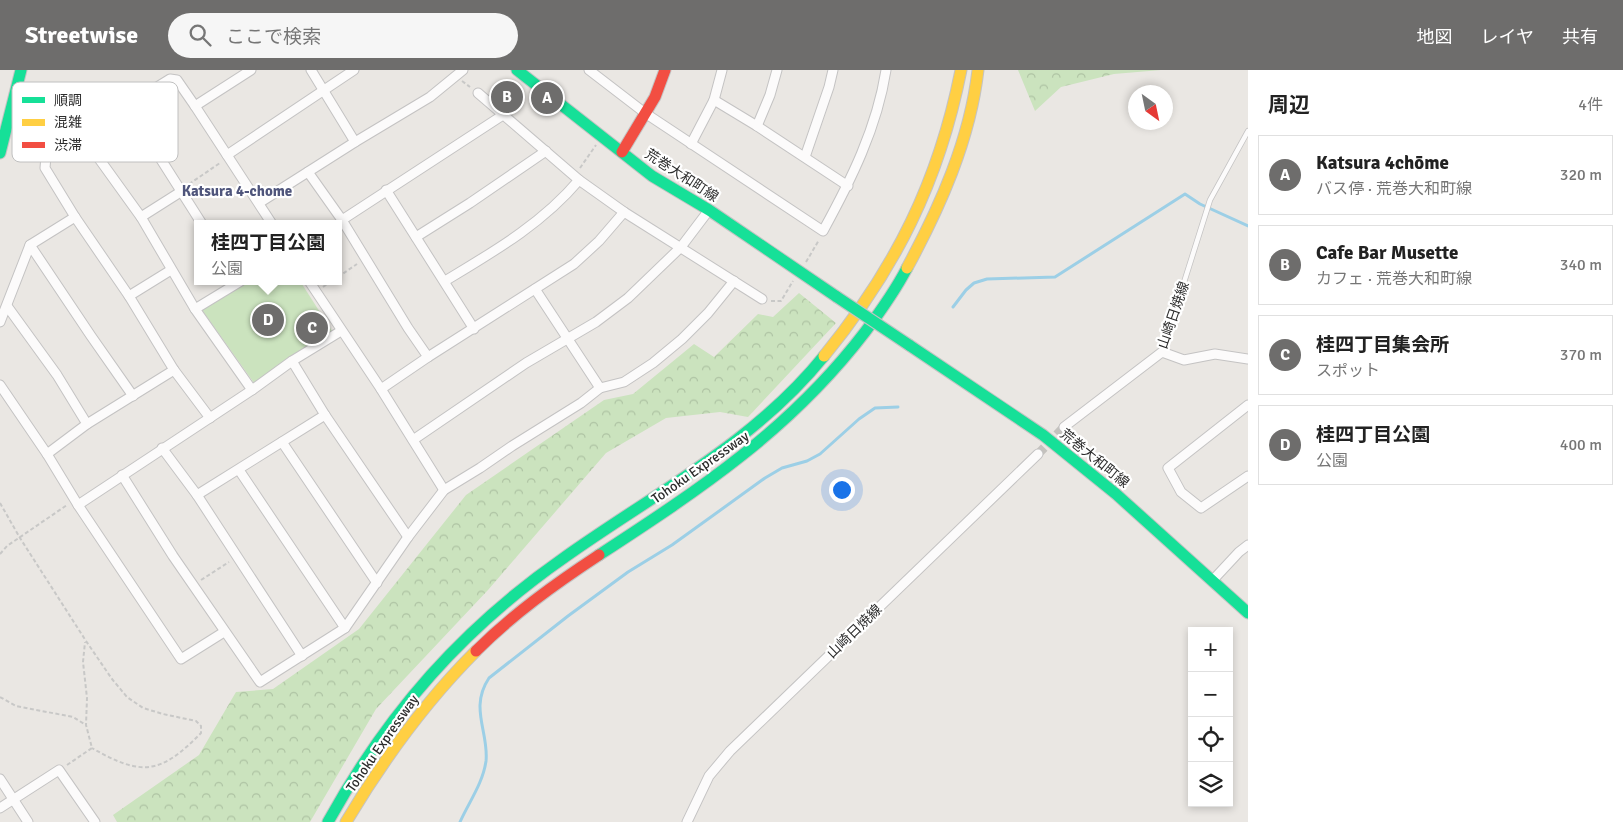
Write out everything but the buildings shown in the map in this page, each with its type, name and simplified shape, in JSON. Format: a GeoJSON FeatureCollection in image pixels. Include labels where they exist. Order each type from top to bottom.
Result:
{"type":"FeatureCollection","features":[{"type":"Feature","properties":{"kind":"main road","name":"荒巻大和町線"},"geometry":{"type":"LineString","coordinates":[[517,70],[652,176],[709,210],[1043,435],[1116,494],[1248,613]]}},
{"type":"Feature","properties":{"kind":"main road"},"geometry":{"type":"LineString","coordinates":[[622,152],[655,97],[665,70]]}},
{"type":"Feature","properties":{"kind":"main road","name":"Tohoku Expressway"},"geometry":{"type":"LineString","coordinates":[[328,822],[361,765],[389,726],[419,688],[457,647],[491,615],[536,577],[726,449],[770,413],[811,372],[835,343],[882,278],[923,200],[945,141],[961,70]]}},
{"type":"Feature","properties":{"kind":"main road","name":"Tohoku Expressway"},"geometry":{"type":"LineString","coordinates":[[346,822],[375,774],[402,735],[469,658],[510,620],[548,589],[586,562],[696,491],[778,428],[813,395],[861,340],[924,240],[938,208],[950,180],[963,138],[978,70]]}},
{"type":"Feature","properties":{"kind":"main road"},"geometry":{"type":"LineString","coordinates":[[0,153],[12,106]]}},
{"type":"Feature","properties":{"kind":"street"},"geometry":{"type":"LineString","coordinates":[[196,106],[251,70]]}},
{"type":"Feature","properties":{"kind":"street"},"geometry":{"type":"LineString","coordinates":[[311,70],[356,142]]}},
{"type":"Feature","properties":{"kind":"street"},"geometry":{"type":"LineString","coordinates":[[227,155],[354,70]]}},
{"type":"Feature","properties":{"kind":"street"},"geometry":{"type":"LineString","coordinates":[[692,144],[714,100],[722,70]]}},
{"type":"Feature","properties":{"kind":"street"},"geometry":{"type":"LineString","coordinates":[[757,126],[770,95],[777,70]]}},
{"type":"Feature","properties":{"kind":"street"},"geometry":{"type":"LineString","coordinates":[[805,157],[833,70]]}},
{"type":"Feature","properties":{"kind":"street"},"geometry":{"type":"LineString","coordinates":[[595,72],[645,113],[823,231],[848,186],[870,132],[882,93],[886,70]]}},
{"type":"Feature","properties":{"kind":"street"},"geometry":{"type":"LineString","coordinates":[[259,203],[430,97],[457,72]]}},
{"type":"Feature","properties":{"kind":"street"},"geometry":{"type":"LineString","coordinates":[[165,82],[170,79],[177,80],[196,106],[270,220]]}},
{"type":"Feature","properties":{"kind":"street"},"geometry":{"type":"LineString","coordinates":[[478,93],[576,178],[624,212],[762,299]]}},
{"type":"Feature","properties":{"kind":"street"},"geometry":{"type":"LineString","coordinates":[[714,100],[848,186]]}},
{"type":"Feature","properties":{"kind":"street"},"geometry":{"type":"LineString","coordinates":[[342,220],[503,115]]}},
{"type":"Feature","properties":{"kind":"street"},"geometry":{"type":"LineString","coordinates":[[416,237],[546,151]]}},
{"type":"Feature","properties":{"kind":"street"},"geometry":{"type":"LineString","coordinates":[[46,162],[45,168],[75,217],[129,296],[174,370],[210,418]]}},
{"type":"Feature","properties":{"kind":"street"},"geometry":{"type":"LineString","coordinates":[[101,162],[141,217],[195,308],[252,390]]}},
{"type":"Feature","properties":{"kind":"street"},"geometry":{"type":"LineString","coordinates":[[163,162],[200,220]]}},
{"type":"Feature","properties":{"kind":"street"},"geometry":{"type":"LineString","coordinates":[[308,172],[342,220],[408,328],[428,357]]}},
{"type":"Feature","properties":{"kind":"street"},"geometry":{"type":"LineString","coordinates":[[445,281],[501,248],[533,224],[563,199],[576,178]]}},
{"type":"Feature","properties":{"kind":"street"},"geometry":{"type":"LineString","coordinates":[[386,190],[474,329]]}},
{"type":"Feature","properties":{"kind":"street"},"geometry":{"type":"LineString","coordinates":[[141,217],[182,191]]}},
{"type":"Feature","properties":{"kind":"street"},"geometry":{"type":"LineString","coordinates":[[413,440],[526,363],[569,340],[628,298],[681,247],[709,210]]}},
{"type":"Feature","properties":{"kind":"street"},"geometry":{"type":"LineString","coordinates":[[382,389],[428,357],[574,264],[599,241],[624,212]]}},
{"type":"Feature","properties":{"kind":"street"},"geometry":{"type":"LineString","coordinates":[[0,322],[30,244],[75,217]]}},
{"type":"Feature","properties":{"kind":"street"},"geometry":{"type":"LineString","coordinates":[[30,244],[133,396]]}},
{"type":"Feature","properties":{"kind":"street"},"geometry":{"type":"LineString","coordinates":[[129,296],[171,270]]}},
{"type":"Feature","properties":{"kind":"street"},"geometry":{"type":"LineString","coordinates":[[122,475],[224,632],[260,682],[344,628],[408,537],[444,490],[581,403],[600,388],[624,382],[653,363],[682,339],[708,313],[734,281]]}},
{"type":"Feature","properties":{"kind":"street"},"geometry":{"type":"LineString","coordinates":[[195,308],[234,285]]}},
{"type":"Feature","properties":{"kind":"street"},"geometry":{"type":"LineString","coordinates":[[312,285],[382,389],[444,490]]}},
{"type":"Feature","properties":{"kind":"street"},"geometry":{"type":"LineString","coordinates":[[535,289],[600,388]]}},
{"type":"Feature","properties":{"kind":"street"},"geometry":{"type":"LineString","coordinates":[[7,306],[57,375],[87,424]]}},
{"type":"Feature","properties":{"kind":"street"},"geometry":{"type":"LineString","coordinates":[[77,502],[210,418],[341,331]]}},
{"type":"Feature","properties":{"kind":"street"},"geometry":{"type":"LineString","coordinates":[[1162,352],[1184,360],[1215,354],[1248,359]]}},
{"type":"Feature","properties":{"kind":"street","name":"山崎日焼線"},"geometry":{"type":"LineString","coordinates":[[1064,427],[1162,352]]}},
{"type":"Feature","properties":{"kind":"street"},"geometry":{"type":"LineString","coordinates":[[292,362],[408,537]]}},
{"type":"Feature","properties":{"kind":"street"},"geometry":{"type":"LineString","coordinates":[[47,454],[87,424],[174,370]]}},
{"type":"Feature","properties":{"kind":"street"},"geometry":{"type":"LineString","coordinates":[[0,385],[181,660],[224,632]]}},
{"type":"Feature","properties":{"kind":"street"},"geometry":{"type":"LineString","coordinates":[[1248,405],[1168,468],[1181,492],[1201,508],[1248,476]]}},
{"type":"Feature","properties":{"kind":"street"},"geometry":{"type":"LineString","coordinates":[[197,495],[325,414]]}},
{"type":"Feature","properties":{"kind":"street"},"geometry":{"type":"LineString","coordinates":[[282,442],[377,583]]}},
{"type":"Feature","properties":{"kind":"street"},"geometry":{"type":"LineString","coordinates":[[162,448],[197,495],[302,656]]}},
{"type":"Feature","properties":{"kind":"street","name":"山崎日焼線"},"geometry":{"type":"LineString","coordinates":[[687,822],[708,776],[730,751],[1038,454]]}},
{"type":"Feature","properties":{"kind":"street"},"geometry":{"type":"LineString","coordinates":[[239,470],[344,628]]}},
{"type":"Feature","properties":{"kind":"street"},"geometry":{"type":"LineString","coordinates":[[1212,581],[1248,545]]}},
{"type":"Feature","properties":{"kind":"street"},"geometry":{"type":"LineString","coordinates":[[0,808],[59,770],[95,822]]}},
{"type":"Feature","properties":{"kind":"street"},"geometry":{"type":"LineString","coordinates":[[0,779],[28,822]]}},
{"type":"Feature","properties":{"kind":"lane","name":"山崎日焼線"},"geometry":{"type":"LineString","coordinates":[[1162,352],[1210,200],[1248,131]]}},
{"type":"Feature","properties":{"kind":"path"},"geometry":{"type":"LineString","coordinates":[[457,72],[478,93]]}},
{"type":"Feature","properties":{"kind":"path"},"geometry":{"type":"LineString","coordinates":[[576,178],[597,145]]}},
{"type":"Feature","properties":{"kind":"path"},"geometry":{"type":"LineString","coordinates":[[182,191],[187,185],[220,163],[227,155]]}},
{"type":"Feature","properties":{"kind":"path"},"geometry":{"type":"LineString","coordinates":[[805,263],[814,251],[823,231]]}},
{"type":"Feature","properties":{"kind":"path"},"geometry":{"type":"LineString","coordinates":[[342,274],[366,259]]}},
{"type":"Feature","properties":{"kind":"path"},"geometry":{"type":"LineString","coordinates":[[781,301],[794,281]]}},
{"type":"Feature","properties":{"kind":"path"},"geometry":{"type":"LineString","coordinates":[[0,554],[7,546],[77,502]]}},
{"type":"Feature","properties":{"kind":"path"},"geometry":{"type":"LineString","coordinates":[[0,503],[20,538],[86,640],[112,679],[127,697],[144,708],[196,721],[201,726],[201,733],[188,747],[168,761],[145,768],[128,766],[92,748],[86,726],[87,698],[83,662],[86,640]]}},
{"type":"Feature","properties":{"kind":"path"},"geometry":{"type":"LineString","coordinates":[[193,585],[237,557]]}},
{"type":"Feature","properties":{"kind":"path"},"geometry":{"type":"LineString","coordinates":[[0,697],[16,706],[73,717],[86,726]]}},
{"type":"Feature","properties":{"kind":"path"},"geometry":{"type":"LineString","coordinates":[[59,770],[92,748]]}},
{"type":"Feature","properties":{"kind":"green space"},"geometry":{"type":"Polygon","coordinates":[[[1018,70],[1161,70],[1114,74],[1061,87],[1035,111],[1018,70]]]}},
{"type":"Feature","properties":{"kind":"green space"},"geometry":{"type":"Polygon","coordinates":[[[243,285],[303,285],[332,331],[254,383],[202,310],[243,285]]]}},
{"type":"Feature","properties":{"kind":"green space"},"geometry":{"type":"Polygon","coordinates":[[[799,293],[836,323],[748,417],[720,412],[666,418],[606,453],[488,590],[376,709],[310,822],[117,822],[113,815],[199,755],[236,692],[273,689],[359,629],[466,495],[604,400],[633,394],[694,344],[714,357],[758,314],[773,317],[799,293]]]}},
{"type":"Feature","properties":{"kind":"waterway"},"geometry":{"type":"LineString","coordinates":[[953,307],[974,283],[987,279],[1055,277],[1185,194],[1200,204],[1248,226]]}},
{"type":"Feature","properties":{"kind":"waterway"},"geometry":{"type":"LineString","coordinates":[[460,822],[479,785],[486,761],[480,710],[483,689],[489,678],[628,572],[672,545],[765,478],[782,468],[807,461],[820,454],[859,419],[875,408],[898,407]]}},
{"type":"Feature","properties":{"kind":"tunnel"},"geometry":{"type":"LineString","coordinates":[[1038,454],[1064,427]]}},
{"type":"Feature","properties":{"kind":"traffic: fast"},"geometry":{"type":"LineString","coordinates":[[18,82],[21,70]]}},
{"type":"Feature","properties":{"kind":"traffic: fast"},"geometry":{"type":"LineString","coordinates":[[517,70],[652,176],[709,210],[837,297]]}},
{"type":"Feature","properties":{"kind":"traffic: fast"},"geometry":{"type":"LineString","coordinates":[[0,153],[12,106]]}},
{"type":"Feature","properties":{"kind":"traffic: fast"},"geometry":{"type":"LineString","coordinates":[[599,555],[708,481],[775,428],[806,399],[865,332],[907,268]]}},
{"type":"Feature","properties":{"kind":"traffic: fast"},"geometry":{"type":"LineString","coordinates":[[837,297],[909,345]]}},
{"type":"Feature","properties":{"kind":"traffic: fast"},"geometry":{"type":"LineString","coordinates":[[909,345],[1043,435],[1116,494],[1248,613]]}},
{"type":"Feature","properties":{"kind":"traffic: fast"},"geometry":{"type":"LineString","coordinates":[[328,822],[351,782],[402,709],[461,643],[528,584],[735,441],[767,415],[824,356]]}},
{"type":"Feature","properties":{"kind":"traffic: slow"},"geometry":{"type":"LineString","coordinates":[[824,356],[873,290],[911,222],[927,186],[940,149],[952,111],[961,70]]}},
{"type":"Feature","properties":{"kind":"traffic: slow"},"geometry":{"type":"LineString","coordinates":[[907,268],[942,197],[961,147],[974,96],[978,70]]}},
{"type":"Feature","properties":{"kind":"traffic: slow"},"geometry":{"type":"LineString","coordinates":[[346,822],[406,732],[457,670],[476,651]]}},
{"type":"Feature","properties":{"kind":"traffic: jam"},"geometry":{"type":"LineString","coordinates":[[622,152],[655,97],[665,70]]}},
{"type":"Feature","properties":{"kind":"traffic: jam"},"geometry":{"type":"LineString","coordinates":[[476,651],[535,600],[599,555]]}},
{"type":"Feature","properties":{"kind":"place","name":"Cafe Bar Musette"},"geometry":{"type":"Point","coordinates":[507,97]}},
{"type":"Feature","properties":{"kind":"place","name":"Katsura 4chōme"},"geometry":{"type":"Point","coordinates":[547,98]}},
{"type":"Feature","properties":{"kind":"place","name":"桂四丁目公園"},"geometry":{"type":"Point","coordinates":[268,320]}},
{"type":"Feature","properties":{"kind":"place","name":"桂四丁目集会所"},"geometry":{"type":"Point","coordinates":[312,328]}},
{"type":"Feature","properties":{"kind":"district","name":"Katsura 4-chome"},"geometry":{"type":"Point","coordinates":[237,191]}}]}
